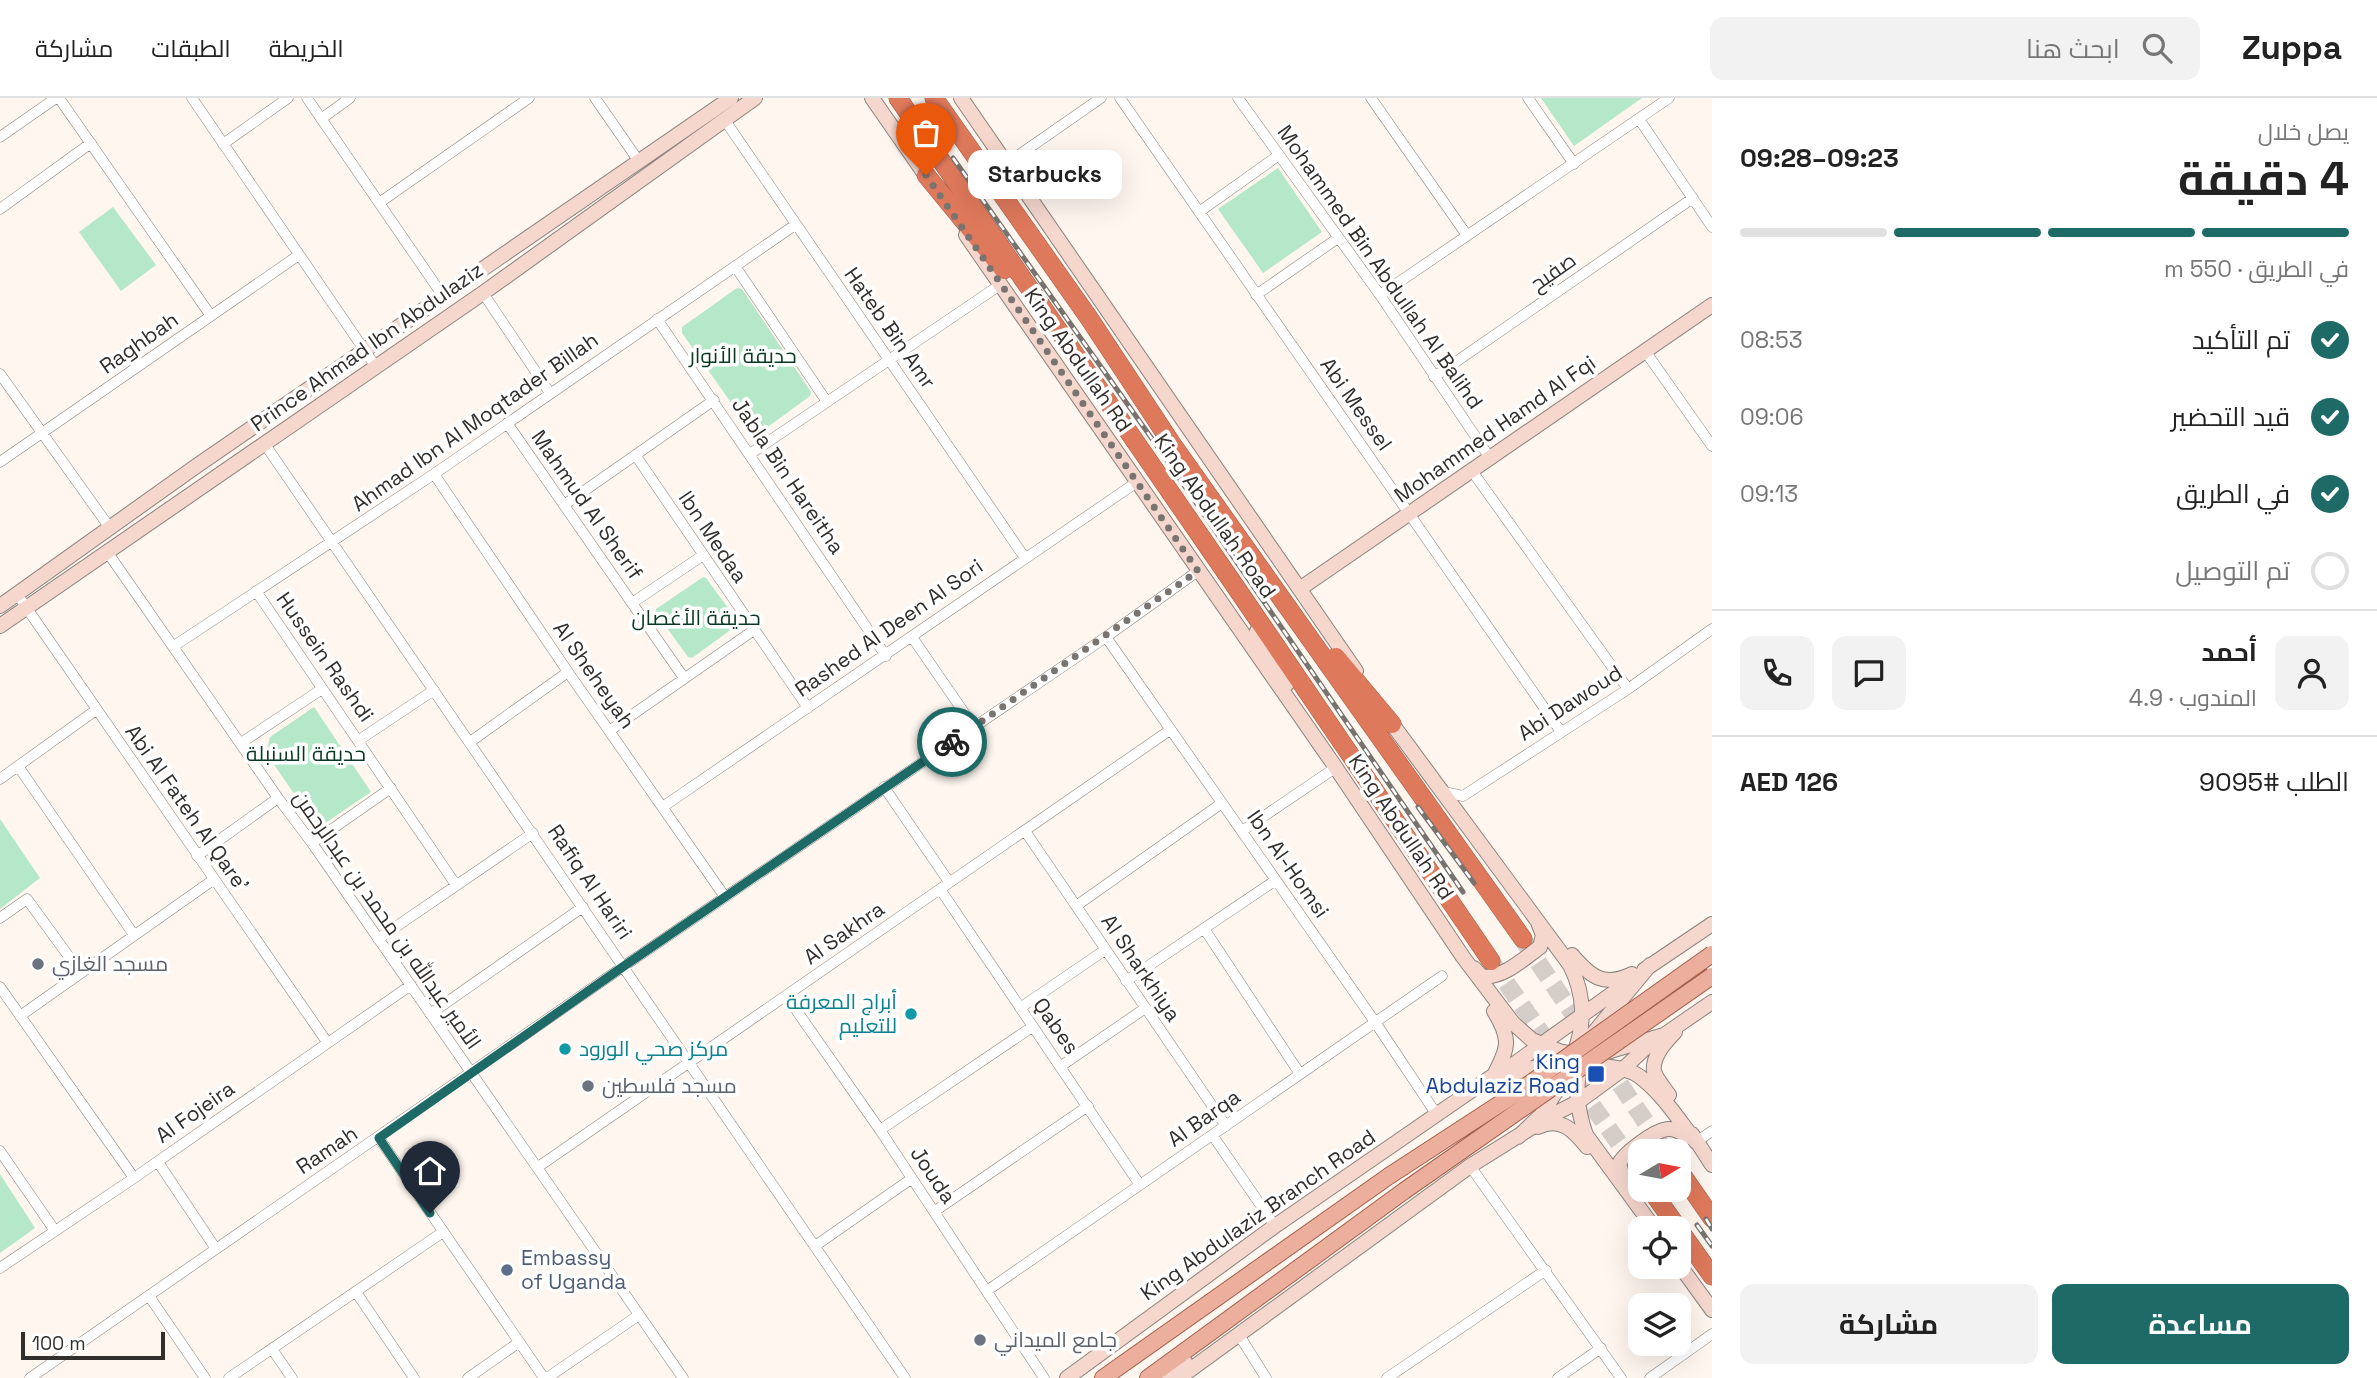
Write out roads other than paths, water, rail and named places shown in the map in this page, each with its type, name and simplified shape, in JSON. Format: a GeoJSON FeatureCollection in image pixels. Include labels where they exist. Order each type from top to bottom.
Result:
{"type":"FeatureCollection","features":[{"type":"Feature","properties":{"kind":"highway","name":"King Abdullah Road"},"geometry":{"type":"LineString","coordinates":[[898,98],[1491,961]]}},
{"type":"Feature","properties":{"kind":"highway","name":"King Abdullah Road"},"geometry":{"type":"LineString","coordinates":[[934,98],[1088,318],[1172,444],[1523,939]]}},
{"type":"Feature","properties":{"kind":"highway"},"geometry":{"type":"LineString","coordinates":[[926,175],[1037,313],[1068,343]]}},
{"type":"Feature","properties":{"kind":"highway"},"geometry":{"type":"LineString","coordinates":[[1255,560],[1392,724]]}},
{"type":"Feature","properties":{"kind":"highway"},"geometry":{"type":"LineString","coordinates":[[1691,1188],[1712,1218]]}},
{"type":"Feature","properties":{"kind":"highway"},"geometry":{"type":"LineString","coordinates":[[1660,1202],[1712,1276]]}},
{"type":"Feature","properties":{"kind":"main road","name":"Prince Ahmad Ibn Abdulaziz"},"geometry":{"type":"LineString","coordinates":[[0,606],[638,160],[731,98]]}},
{"type":"Feature","properties":{"kind":"main road","name":"Prince Ahmad Ibn Abdulaziz"},"geometry":{"type":"LineString","coordinates":[[0,626],[483,293],[755,98]]}},
{"type":"Feature","properties":{"kind":"main road"},"geometry":{"type":"LineString","coordinates":[[857,98],[873,99]]}},
{"type":"Feature","properties":{"kind":"main road"},"geometry":{"type":"LineString","coordinates":[[961,98],[1301,588],[1392,724],[1570,965],[1579,983],[1583,1014],[1577,1058],[1576,1096],[1580,1117],[1586,1135],[1640,1210]]}},
{"type":"Feature","properties":{"kind":"main road","name":"King Abdullah Rd"},"geometry":{"type":"LineString","coordinates":[[873,99],[1334,765],[1463,957]]}},
{"type":"Feature","properties":{"kind":"main road"},"geometry":{"type":"LineString","coordinates":[[1022,188],[1088,318]]}},
{"type":"Feature","properties":{"kind":"main road","name":"Mohammed Hamd Al Fqi"},"geometry":{"type":"LineString","coordinates":[[1301,588],[1712,305]]}},
{"type":"Feature","properties":{"kind":"main road"},"geometry":{"type":"LineString","coordinates":[[290,403],[300,417]]}},
{"type":"Feature","properties":{"kind":"main road"},"geometry":{"type":"LineString","coordinates":[[1233,583],[1257,632],[1334,765]]}},
{"type":"Feature","properties":{"kind":"main road"},"geometry":{"type":"LineString","coordinates":[[1463,957],[1482,977],[1495,977],[1540,947],[1543,936],[1540,926],[1510,881]]}},
{"type":"Feature","properties":{"kind":"main road"},"geometry":{"type":"LineString","coordinates":[[1510,881],[1587,972],[1610,980],[1627,977],[1650,965]]}},
{"type":"Feature","properties":{"kind":"main road"},"geometry":{"type":"LineString","coordinates":[[1474,1089],[1543,1045],[1650,965],[1712,924]]}},
{"type":"Feature","properties":{"kind":"main road"},"geometry":{"type":"LineString","coordinates":[[1103,1378],[1389,1175],[1518,1092],[1712,954]]}},
{"type":"Feature","properties":{"kind":"main road"},"geometry":{"type":"LineString","coordinates":[[1463,957],[1506,1016],[1532,1040],[1577,1058],[1638,1075],[1655,1090],[1712,1165]]}},
{"type":"Feature","properties":{"kind":"main road"},"geometry":{"type":"LineString","coordinates":[[1463,957],[1507,1036],[1507,1051],[1494,1074],[1474,1089]]}},
{"type":"Feature","properties":{"kind":"main road"},"geometry":{"type":"LineString","coordinates":[[1650,965],[1631,992],[1629,1000],[1635,1015],[1651,1026],[1688,1018]]}},
{"type":"Feature","properties":{"kind":"main road"},"geometry":{"type":"LineString","coordinates":[[1518,1137],[1546,1109],[1590,1038],[1650,965]]}},
{"type":"Feature","properties":{"kind":"main road"},"geometry":{"type":"LineString","coordinates":[[1149,1378],[1404,1191],[1712,976]]}},
{"type":"Feature","properties":{"kind":"main road"},"geometry":{"type":"LineString","coordinates":[[1179,1378],[1470,1166],[1550,1116],[1578,1102],[1623,1069],[1657,1038],[1712,1002]]}},
{"type":"Feature","properties":{"kind":"main road"},"geometry":{"type":"LineString","coordinates":[[1688,1018],[1659,1052],[1654,1073],[1696,1142]]}},
{"type":"Feature","properties":{"kind":"main road"},"geometry":{"type":"LineString","coordinates":[[1496,1077],[1657,1038]]}},
{"type":"Feature","properties":{"kind":"main road"},"geometry":{"type":"LineString","coordinates":[[1474,1089],[1499,1083],[1516,1084],[1525,1095],[1529,1114],[1518,1137]]}},
{"type":"Feature","properties":{"kind":"main road","name":"King Abdulaziz Branch Road"},"geometry":{"type":"LineString","coordinates":[[1067,1378],[1275,1226],[1474,1089]]}},
{"type":"Feature","properties":{"kind":"main road"},"geometry":{"type":"LineString","coordinates":[[1518,1137],[1544,1124],[1563,1124],[1573,1130],[1645,1216]]}},
{"type":"Feature","properties":{"kind":"main road"},"geometry":{"type":"LineString","coordinates":[[1640,1210],[1621,1175],[1619,1164],[1623,1156],[1660,1131],[1668,1129],[1678,1130],[1696,1142]]}},
{"type":"Feature","properties":{"kind":"main road"},"geometry":{"type":"LineString","coordinates":[[1690,1279],[1712,1310]]}},
{"type":"Feature","properties":{"kind":"main road"},"geometry":{"type":"LineString","coordinates":[[1160,1378],[1258,1312],[1282,1303]]}},
{"type":"Feature","properties":{"kind":"street"},"geometry":{"type":"LineString","coordinates":[[0,137],[58,98],[211,316]]}},
{"type":"Feature","properties":{"kind":"street"},"geometry":{"type":"LineString","coordinates":[[192,98],[376,367]]}},
{"type":"Feature","properties":{"kind":"street"},"geometry":{"type":"LineString","coordinates":[[223,144],[288,98]]}},
{"type":"Feature","properties":{"kind":"street"},"geometry":{"type":"LineString","coordinates":[[307,98],[443,296]]}},
{"type":"Feature","properties":{"kind":"street"},"geometry":{"type":"LineString","coordinates":[[321,119],[351,98]]}},
{"type":"Feature","properties":{"kind":"street"},"geometry":{"type":"LineString","coordinates":[[379,203],[529,98]]}},
{"type":"Feature","properties":{"kind":"street"},"geometry":{"type":"LineString","coordinates":[[595,98],[638,160]]}},
{"type":"Feature","properties":{"kind":"street"},"geometry":{"type":"LineString","coordinates":[[1006,164],[1101,98]]}},
{"type":"Feature","properties":{"kind":"street","name":"Abi Messel"},"geometry":{"type":"LineString","coordinates":[[1120,98],[1561,732]]}},
{"type":"Feature","properties":{"kind":"street","name":"Mohammed Bin Abdullah Al Balihd"},"geometry":{"type":"LineString","coordinates":[[1238,98],[1380,295],[1490,457]]}},
{"type":"Feature","properties":{"kind":"street"},"geometry":{"type":"LineString","coordinates":[[1371,98],[1466,234]]}},
{"type":"Feature","properties":{"kind":"street"},"geometry":{"type":"LineString","coordinates":[[1528,98],[1574,164]]}},
{"type":"Feature","properties":{"kind":"street"},"geometry":{"type":"LineString","coordinates":[[1380,295],[1669,98]]}},
{"type":"Feature","properties":{"kind":"street","name":"Hateb Bin Amr"},"geometry":{"type":"LineString","coordinates":[[724,119],[1024,558]]}},
{"type":"Feature","properties":{"kind":"street"},"geometry":{"type":"LineString","coordinates":[[1639,119],[1712,227]]}},
{"type":"Feature","properties":{"kind":"street"},"geometry":{"type":"LineString","coordinates":[[0,209],[92,143]]}},
{"type":"Feature","properties":{"kind":"street"},"geometry":{"type":"LineString","coordinates":[[1199,212],[1279,155]]}},
{"type":"Feature","properties":{"kind":"street","name":"صفيح"},"geometry":{"type":"LineString","coordinates":[[1434,377],[1693,198]]}},
{"type":"Feature","properties":{"kind":"street","name":"Ahmad Ibn Al Moqtader Billah"},"geometry":{"type":"LineString","coordinates":[[174,646],[434,474],[795,225]]}},
{"type":"Feature","properties":{"kind":"street"},"geometry":{"type":"LineString","coordinates":[[1256,295],[1338,238]]}},
{"type":"Feature","properties":{"kind":"street","name":"Raghbah"},"geometry":{"type":"LineString","coordinates":[[0,462],[299,255]]}},
{"type":"Feature","properties":{"kind":"street"},"geometry":{"type":"LineString","coordinates":[[735,266],[828,402]]}},
{"type":"Feature","properties":{"kind":"street"},"geometry":{"type":"LineString","coordinates":[[750,454],[1000,285]]}},
{"type":"Feature","properties":{"kind":"street"},"geometry":{"type":"LineString","coordinates":[[483,293],[550,393]]}},
{"type":"Feature","properties":{"kind":"street","name":"Jabla Bin Hareitha"},"geometry":{"type":"LineString","coordinates":[[657,319],[886,656]]}},
{"type":"Feature","properties":{"kind":"street"},"geometry":{"type":"LineString","coordinates":[[1645,351],[1712,446]]}},
{"type":"Feature","properties":{"kind":"street"},"geometry":{"type":"LineString","coordinates":[[0,374],[110,528]]}},
{"type":"Feature","properties":{"kind":"street"},"geometry":{"type":"LineString","coordinates":[[564,505],[714,400]]}},
{"type":"Feature","properties":{"kind":"street","name":"Mahmud Al Sherif"},"geometry":{"type":"LineString","coordinates":[[507,423],[684,678]]}},
{"type":"Feature","properties":{"kind":"street","name":"Rafiq Al Hariri"},"geometry":{"type":"LineString","coordinates":[[264,443],[905,1378]]}},
{"type":"Feature","properties":{"kind":"street","name":"Ibn Medaa"},"geometry":{"type":"LineString","coordinates":[[636,456],[808,708]]}},
{"type":"Feature","properties":{"kind":"street"},"geometry":{"type":"LineString","coordinates":[[1472,471],[1628,689]]}},
{"type":"Feature","properties":{"kind":"street","name":"Al Sheheyah"},"geometry":{"type":"LineString","coordinates":[[434,474],[725,897]]}},
{"type":"Feature","properties":{"kind":"street","name":"Rashed Al Deen Al Sori"},"geometry":{"type":"LineString","coordinates":[[664,806],[1137,482]]}},
{"type":"Feature","properties":{"kind":"street","name":"الأمير عبدالله بن محمد بن عبدالرحمن"},"geometry":{"type":"LineString","coordinates":[[108,553],[472,1072],[682,1378]]}},
{"type":"Feature","properties":{"kind":"street"},"geometry":{"type":"LineString","coordinates":[[632,603],[702,556]]}},
{"type":"Feature","properties":{"kind":"street","name":"Ramah"},"geometry":{"type":"LineString","coordinates":[[30,1378],[43,1374],[216,1249],[1198,571]]}},
{"type":"Feature","properties":{"kind":"street","name":"Hussein Rashdi"},"geometry":{"type":"LineString","coordinates":[[256,591],[456,885]]}},
{"type":"Feature","properties":{"kind":"street","name":"Abi Al Fateh Al Qare'"},"geometry":{"type":"LineString","coordinates":[[17,594],[327,1042]]}},
{"type":"Feature","properties":{"kind":"street","name":"Abi Dawoud"},"geometry":{"type":"LineString","coordinates":[[1444,792],[1463,796],[1628,689],[1712,629]]}},
{"type":"Feature","properties":{"kind":"street"},"geometry":{"type":"LineString","coordinates":[[609,731],[754,630]]}},
{"type":"Feature","properties":{"kind":"street"},"geometry":{"type":"LineString","coordinates":[[912,637],[974,727]]}},
{"type":"Feature","properties":{"kind":"street","name":"Ibn Al-Homsi"},"geometry":{"type":"LineString","coordinates":[[1106,637],[1437,1115]]}},
{"type":"Feature","properties":{"kind":"street"},"geometry":{"type":"LineString","coordinates":[[470,741],[568,672]]}},
{"type":"Feature","properties":{"kind":"street"},"geometry":{"type":"LineString","coordinates":[[241,743],[322,689]]}},
{"type":"Feature","properties":{"kind":"street"},"geometry":{"type":"LineString","coordinates":[[359,740],[434,690]]}},
{"type":"Feature","properties":{"kind":"street"},"geometry":{"type":"LineString","coordinates":[[0,779],[96,709]]}},
{"type":"Feature","properties":{"kind":"street","name":"Al Sakhra"},"geometry":{"type":"LineString","coordinates":[[538,1167],[1170,730]]}},
{"type":"Feature","properties":{"kind":"street"},"geometry":{"type":"LineString","coordinates":[[1242,831],[1334,765]]}},
{"type":"Feature","properties":{"kind":"street"},"geometry":{"type":"LineString","coordinates":[[18,766],[134,936]]}},
{"type":"Feature","properties":{"kind":"street"},"geometry":{"type":"LineString","coordinates":[[312,843],[391,788]]}},
{"type":"Feature","properties":{"kind":"street"},"geometry":{"type":"LineString","coordinates":[[884,788],[949,882]]}},
{"type":"Feature","properties":{"kind":"street"},"geometry":{"type":"LineString","coordinates":[[197,856],[278,798]]}},
{"type":"Feature","properties":{"kind":"street"},"geometry":{"type":"LineString","coordinates":[[1076,906],[1222,803]]}},
{"type":"Feature","properties":{"kind":"street","name":"Al Sharkhiya"},"geometry":{"type":"LineString","coordinates":[[1025,831],[1226,1126]]}},
{"type":"Feature","properties":{"kind":"street"},"geometry":{"type":"LineString","coordinates":[[378,939],[533,833]]}},
{"type":"Feature","properties":{"kind":"street"},"geometry":{"type":"LineString","coordinates":[[20,1016],[213,880]]}},
{"type":"Feature","properties":{"kind":"street"},"geometry":{"type":"LineString","coordinates":[[1126,981],[1276,880]]}},
{"type":"Feature","properties":{"kind":"street","name":"Qabes"},"geometry":{"type":"LineString","coordinates":[[940,889],[1140,1185]]}},
{"type":"Feature","properties":{"kind":"street"},"geometry":{"type":"LineString","coordinates":[[0,918],[27,899],[80,972]]}},
{"type":"Feature","properties":{"kind":"street"},"geometry":{"type":"LineString","coordinates":[[430,1014],[583,908]]}},
{"type":"Feature","properties":{"kind":"street"},"geometry":{"type":"LineString","coordinates":[[1205,930],[1300,1074]]}},
{"type":"Feature","properties":{"kind":"street"},"geometry":{"type":"LineString","coordinates":[[1020,1008],[1105,950]]}},
{"type":"Feature","properties":{"kind":"street","name":"Al Barqa"},"geometry":{"type":"LineString","coordinates":[[988,1290],[1442,976]]}},
{"type":"Feature","properties":{"kind":"street","name":"Al Fojeira"},"geometry":{"type":"LineString","coordinates":[[0,1268],[158,1162],[411,985]]}},
{"type":"Feature","properties":{"kind":"street"},"geometry":{"type":"LineString","coordinates":[[0,987],[134,1178]]}},
{"type":"Feature","properties":{"kind":"street","name":"Jouda"},"geometry":{"type":"LineString","coordinates":[[787,997],[988,1290],[1044,1378]]}},
{"type":"Feature","properties":{"kind":"street"},"geometry":{"type":"LineString","coordinates":[[1061,1066],[1144,1009]]}},
{"type":"Feature","properties":{"kind":"street"},"geometry":{"type":"LineString","coordinates":[[880,1130],[1032,1027]]}},
{"type":"Feature","properties":{"kind":"street"},"geometry":{"type":"LineString","coordinates":[[934,1211],[1088,1106]]}},
{"type":"Feature","properties":{"kind":"street"},"geometry":{"type":"LineString","coordinates":[[1696,1142],[1712,1131]]}},
{"type":"Feature","properties":{"kind":"street"},"geometry":{"type":"LineString","coordinates":[[1213,1136],[1275,1226]]}},
{"type":"Feature","properties":{"kind":"street"},"geometry":{"type":"LineString","coordinates":[[379,1138],[518,1343],[545,1378],[639,1315]]}},
{"type":"Feature","properties":{"kind":"street"},"geometry":{"type":"LineString","coordinates":[[0,1151],[55,1231]]}},
{"type":"Feature","properties":{"kind":"street"},"geometry":{"type":"LineString","coordinates":[[158,1162],[216,1249]]}},
{"type":"Feature","properties":{"kind":"street"},"geometry":{"type":"LineString","coordinates":[[1470,1166],[1621,1378]]}},
{"type":"Feature","properties":{"kind":"street"},"geometry":{"type":"LineString","coordinates":[[815,1246],[911,1179]]}},
{"type":"Feature","properties":{"kind":"street"},"geometry":{"type":"LineString","coordinates":[[229,1378],[443,1232]]}},
{"type":"Feature","properties":{"kind":"street"},"geometry":{"type":"LineString","coordinates":[[1387,1378],[1546,1270]]}},
{"type":"Feature","properties":{"kind":"street"},"geometry":{"type":"LineString","coordinates":[[356,1292],[414,1378]]}},
{"type":"Feature","properties":{"kind":"street"},"geometry":{"type":"LineString","coordinates":[[149,1296],[205,1378]]}},
{"type":"Feature","properties":{"kind":"street"},"geometry":{"type":"LineString","coordinates":[[1650,1378],[1712,1334]]}},
{"type":"Feature","properties":{"kind":"street"},"geometry":{"type":"LineString","coordinates":[[1239,1335],[1266,1378]]}},
{"type":"Feature","properties":{"kind":"street"},"geometry":{"type":"LineString","coordinates":[[468,1378],[518,1343]]}},
{"type":"Feature","properties":{"kind":"street"},"geometry":{"type":"LineString","coordinates":[[1558,1378],[1601,1348]]}},
{"type":"Feature","properties":{"kind":"street"},"geometry":{"type":"LineString","coordinates":[[272,1349],[292,1378]]}},
{"type":"Feature","properties":{"kind":"tunnel"},"geometry":{"type":"LineString","coordinates":[[1523,940],[1586,1033]]}},
{"type":"Feature","properties":{"kind":"tunnel"},"geometry":{"type":"LineString","coordinates":[[1491,961],[1555,1053]]}},
{"type":"Feature","properties":{"kind":"tunnel"},"geometry":{"type":"LineString","coordinates":[[1605,1062],[1657,1139]]}},
{"type":"Feature","properties":{"kind":"tunnel"},"geometry":{"type":"LineString","coordinates":[[1577,1084],[1628,1156]]}},
{"type":"Feature","properties":{"kind":"railway"},"geometry":{"type":"LineString","coordinates":[[953,158],[1155,443],[1463,892]]}},
{"type":"Feature","properties":{"kind":"railway"},"geometry":{"type":"LineString","coordinates":[[1418,807],[1474,883]]}},
{"type":"Feature","properties":{"kind":"railway"},"geometry":{"type":"LineString","coordinates":[[1706,1219],[1712,1229]]}},
{"type":"Feature","properties":{"kind":"railway"},"geometry":{"type":"LineString","coordinates":[[1697,1225],[1712,1246]]}},
{"type":"Feature","properties":{"kind":"place","name":"Starbucks"},"geometry":{"type":"Point","coordinates":[926,175]}},
{"type":"Feature","properties":{"kind":"place","name":"مسجد الغازي"},"geometry":{"type":"Point","coordinates":[38,964]}},
{"type":"Feature","properties":{"kind":"place","name":"أبراج المعرفة للتعليم"},"geometry":{"type":"Point","coordinates":[911,1014]}},
{"type":"Feature","properties":{"kind":"place","name":"مركز صحي الورود"},"geometry":{"type":"Point","coordinates":[565,1049]}},
{"type":"Feature","properties":{"kind":"place","name":"King Abdulaziz Road"},"geometry":{"type":"Point","coordinates":[1596,1074]}},
{"type":"Feature","properties":{"kind":"place","name":"مسجد فلسطين"},"geometry":{"type":"Point","coordinates":[588,1086]}},
{"type":"Feature","properties":{"kind":"place","name":"Embassy of Uganda"},"geometry":{"type":"Point","coordinates":[507,1270]}},
{"type":"Feature","properties":{"kind":"place","name":"جامع الميداني"},"geometry":{"type":"Point","coordinates":[980,1340]}},
{"type":"Feature","properties":{"kind":"park label","name":"حديقة الأنوار"},"geometry":{"type":"Point","coordinates":[743,356]}},
{"type":"Feature","properties":{"kind":"park label","name":"حديقة الأغصان"},"geometry":{"type":"Point","coordinates":[696,618]}},
{"type":"Feature","properties":{"kind":"park label","name":"حديقة السنبلة"},"geometry":{"type":"Point","coordinates":[306,754]}}]}
